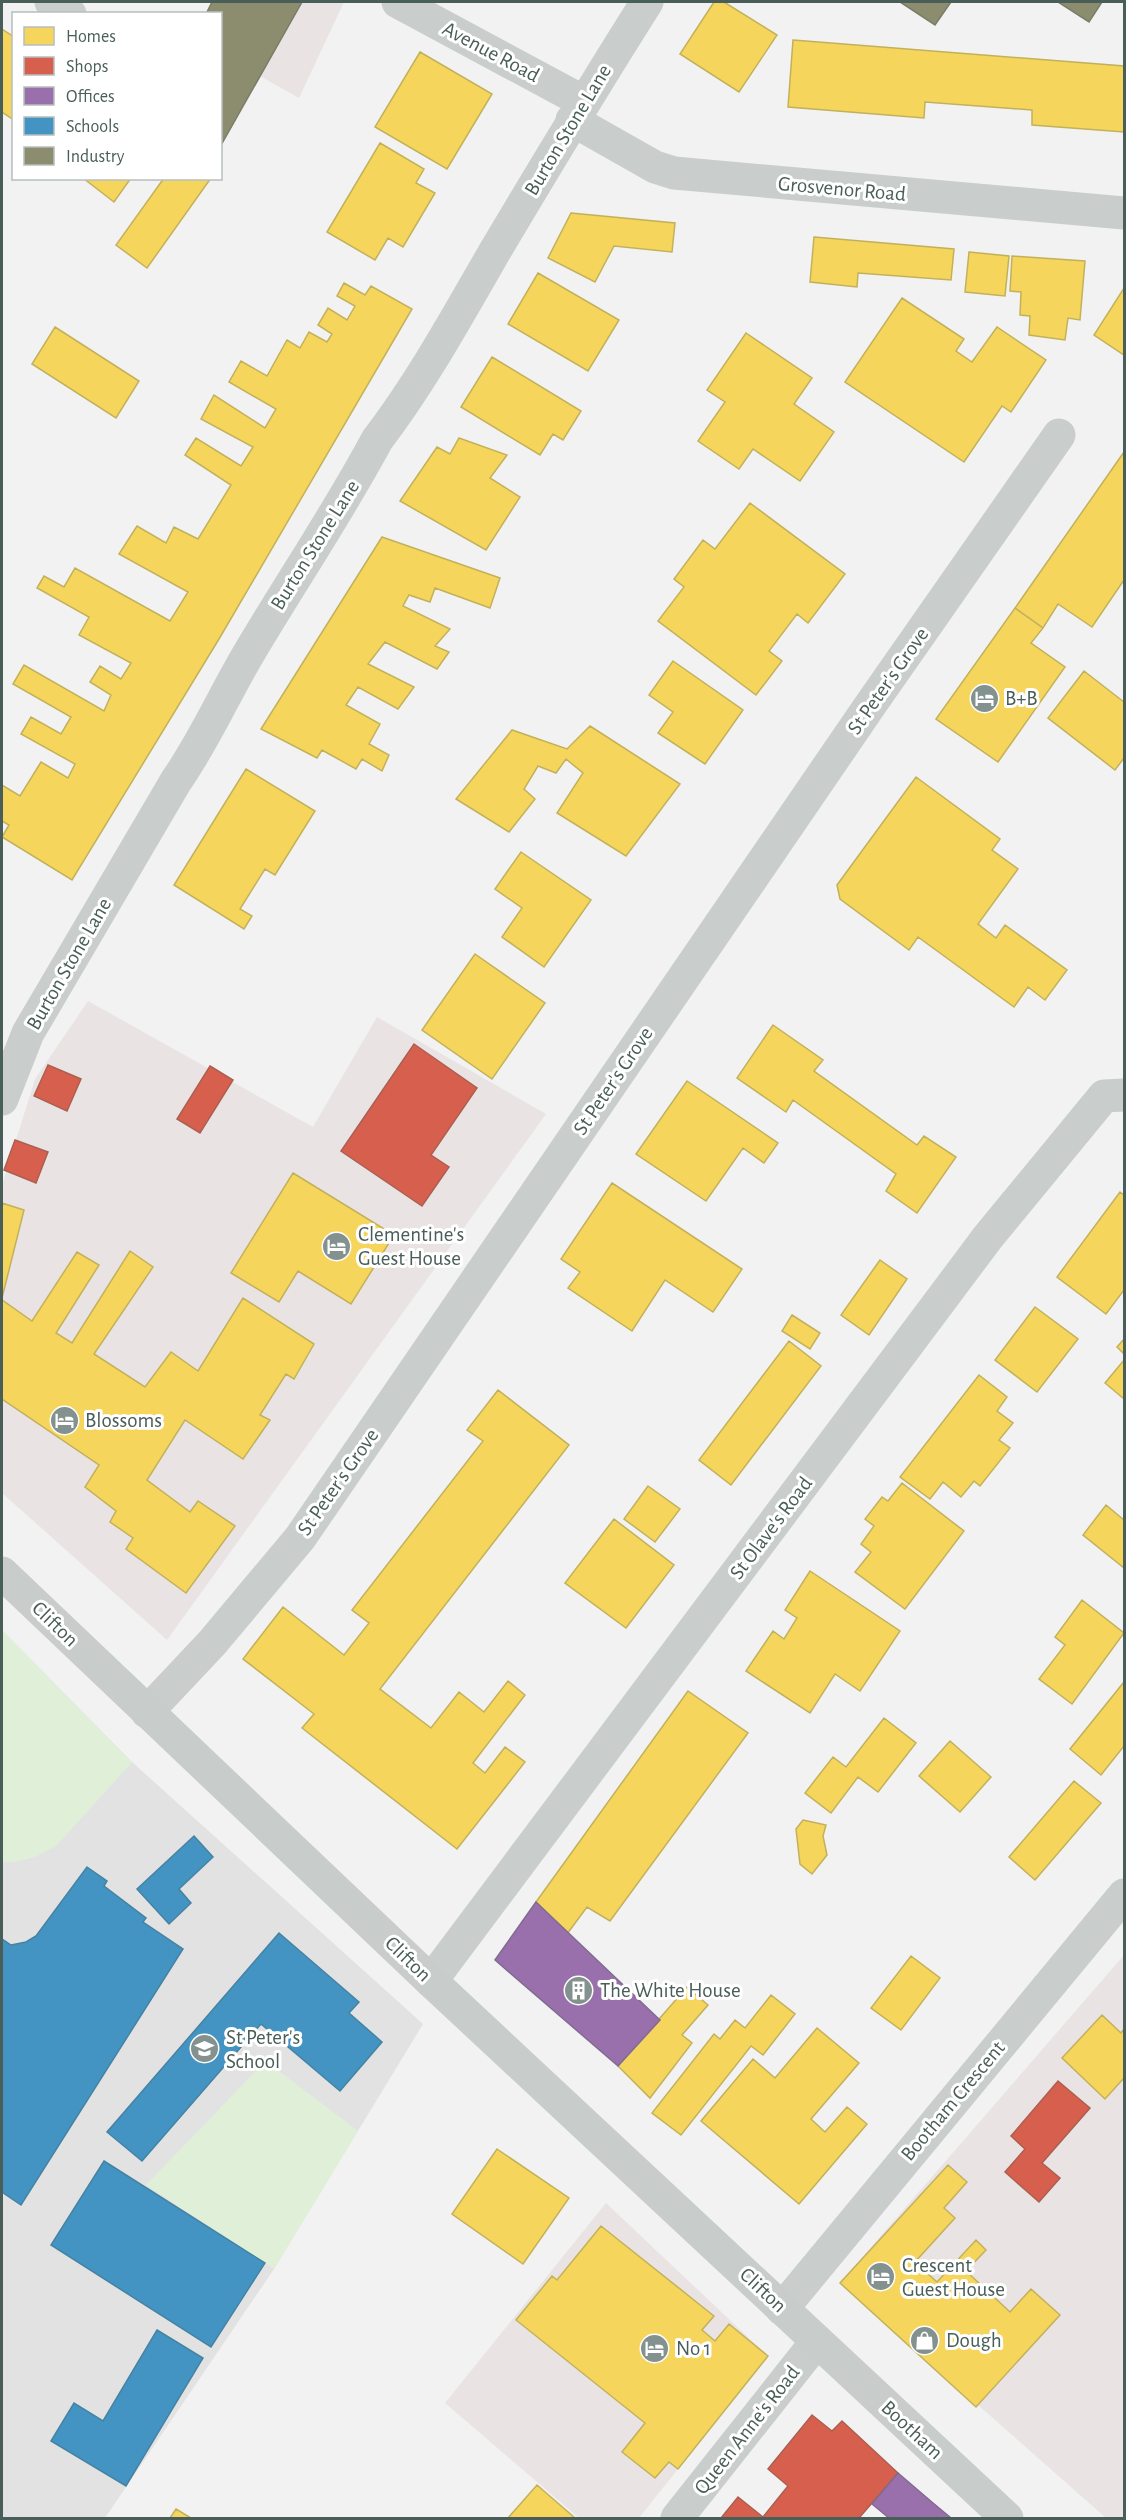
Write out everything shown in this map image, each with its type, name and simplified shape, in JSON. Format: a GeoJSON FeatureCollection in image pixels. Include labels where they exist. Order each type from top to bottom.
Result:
{"type":"FeatureCollection","features":[{"type":"Feature","properties":{"kind":"main road","name":"Clifton"},"geometry":{"type":"LineString","coordinates":[[2,1573],[431,1981],[817,2341]]}},
{"type":"Feature","properties":{"kind":"main road","name":"Bootham"},"geometry":{"type":"LineString","coordinates":[[817,2341],[1007,2518]]}},
{"type":"Feature","properties":{"kind":"street"},"geometry":{"type":"LineString","coordinates":[[51,2],[67,12]]}},
{"type":"Feature","properties":{"kind":"street","name":"Avenue Road"},"geometry":{"type":"LineString","coordinates":[[398,2],[578,111]]}},
{"type":"Feature","properties":{"kind":"street","name":"Burton Stone Lane"},"geometry":{"type":"LineString","coordinates":[[2,1099],[28,1033],[176,781],[193,757],[205,729],[248,655],[378,440],[455,320],[578,111],[646,2]]}},
{"type":"Feature","properties":{"kind":"street","name":"Grosvenor Road"},"geometry":{"type":"LineString","coordinates":[[578,111],[655,167],[674,173],[1125,213]]}},
{"type":"Feature","properties":{"kind":"street","name":"St Peter's Grove"},"geometry":{"type":"LineString","coordinates":[[147,1712],[212,1644],[300,1538],[871,704],[1059,435]]}},
{"type":"Feature","properties":{"kind":"street","name":"St Olave's Road"},"geometry":{"type":"LineString","coordinates":[[431,1981],[988,1237],[1104,1096],[1125,1095]]}},
{"type":"Feature","properties":{"kind":"street","name":"Bootham Crescent"},"geometry":{"type":"LineString","coordinates":[[782,2309],[1125,1895]]}},
{"type":"Feature","properties":{"kind":"street","name":"Queen Anne's Road"},"geometry":{"type":"LineString","coordinates":[[677,2518],[817,2341]]}},
{"type":"Feature","properties":{"kind":"shaded area"},"geometry":{"type":"Polygon","coordinates":[[[212,2],[344,2],[299,98],[260,76],[222,145],[222,12],[207,12],[212,2]]]}},
{"type":"Feature","properties":{"kind":"shaded area"},"geometry":{"type":"Polygon","coordinates":[[[88,1001],[313,1127],[377,1017],[546,1114],[167,1640],[2,1493],[2,1185],[35,1079],[88,1001]]]}},
{"type":"Feature","properties":{"kind":"shaded area","name":"St Peter's School"},"geometry":{"type":"Polygon","coordinates":[[[2,1630],[132,1762],[423,2024],[274,2269],[105,2518],[2,2518],[2,1630]]]}},
{"type":"Feature","properties":{"kind":"shaded area"},"geometry":{"type":"Polygon","coordinates":[[[1124,1955],[1124,2518],[1106,2518],[840,2283],[1124,1955]]]}},
{"type":"Feature","properties":{"kind":"shaded area"},"geometry":{"type":"Polygon","coordinates":[[[606,2203],[768,2356],[639,2518],[579,2518],[445,2403],[606,2203]]]}},
{"type":"Feature","properties":{"kind":"green space"},"geometry":{"type":"Polygon","coordinates":[[[2,1630],[132,1762],[56,1846],[35,1857],[13,1862],[2,1862],[2,1630]]]}},
{"type":"Feature","properties":{"kind":"green space"},"geometry":{"type":"Polygon","coordinates":[[[258,2069],[276,2069],[358,2131],[274,2269],[146,2185],[258,2069]]]}},
{"type":"Feature","properties":{"kind":"building: Homes"},"geometry":{"type":"Polygon","coordinates":[[[714,2],[724,2],[777,35],[739,92],[680,54],[714,2]]]}},
{"type":"Feature","properties":{"kind":"building: Homes"},"geometry":{"type":"Polygon","coordinates":[[[2,29],[12,36],[12,119],[2,112],[2,29]]]}},
{"type":"Feature","properties":{"kind":"building: Homes"},"geometry":{"type":"Polygon","coordinates":[[[793,40],[1124,66],[1124,132],[1032,125],[1032,110],[925,102],[924,118],[788,107],[793,40]]]}},
{"type":"Feature","properties":{"kind":"building: Homes"},"geometry":{"type":"Polygon","coordinates":[[[420,52],[492,94],[447,169],[375,127],[420,52]]]}},
{"type":"Feature","properties":{"kind":"building: Homes"},"geometry":{"type":"Polygon","coordinates":[[[380,143],[424,169],[416,183],[435,193],[403,247],[388,238],[375,260],[327,232],[380,143]]]}},
{"type":"Feature","properties":{"kind":"building: Homes"},"geometry":{"type":"Polygon","coordinates":[[[86,180],[130,180],[114,202],[86,180]]]}},
{"type":"Feature","properties":{"kind":"building: Homes"},"geometry":{"type":"Polygon","coordinates":[[[163,180],[210,180],[147,268],[116,245],[163,180]]]}},
{"type":"Feature","properties":{"kind":"building: Homes"},"geometry":{"type":"Polygon","coordinates":[[[571,213],[675,223],[672,252],[614,246],[595,282],[548,258],[571,213]]]}},
{"type":"Feature","properties":{"kind":"building: Homes"},"geometry":{"type":"Polygon","coordinates":[[[814,237],[954,249],[951,280],[858,273],[857,287],[810,282],[814,237]]]}},
{"type":"Feature","properties":{"kind":"building: Homes"},"geometry":{"type":"Polygon","coordinates":[[[969,252],[1009,256],[1005,296],[965,292],[969,252]]]}},
{"type":"Feature","properties":{"kind":"building: Homes"},"geometry":{"type":"Polygon","coordinates":[[[1012,256],[1085,261],[1080,320],[1068,318],[1065,340],[1029,335],[1030,316],[1020,315],[1021,292],[1010,291],[1012,256]]]}},
{"type":"Feature","properties":{"kind":"building: Homes"},"geometry":{"type":"Polygon","coordinates":[[[538,273],[619,320],[588,371],[508,324],[538,273]]]}},
{"type":"Feature","properties":{"kind":"building: Homes"},"geometry":{"type":"Polygon","coordinates":[[[344,283],[365,295],[371,286],[412,309],[219,639],[72,880],[2,837],[9,825],[2,821],[2,785],[20,796],[41,762],[68,778],[75,764],[21,734],[31,717],[61,734],[71,717],[13,684],[24,665],[104,711],[111,695],[90,682],[100,666],[121,679],[131,663],[79,635],[89,617],[37,588],[44,576],[64,587],[75,568],[170,621],[188,592],[119,554],[137,526],[166,543],[174,527],[198,539],[231,485],[185,455],[196,438],[241,466],[253,447],[201,419],[214,395],[265,428],[276,409],[229,382],[241,361],[267,376],[287,340],[300,348],[309,332],[327,342],[332,334],[318,325],[328,308],[347,320],[355,306],[337,296],[344,283]]]}},
{"type":"Feature","properties":{"kind":"building: Homes"},"geometry":{"type":"Polygon","coordinates":[[[1124,288],[1124,355],[1094,335],[1124,288]]]}},
{"type":"Feature","properties":{"kind":"building: Homes"},"geometry":{"type":"Polygon","coordinates":[[[902,298],[964,339],[956,351],[972,362],[997,327],[1046,360],[1011,412],[1002,406],[964,462],[845,382],[902,298]]]}},
{"type":"Feature","properties":{"kind":"building: Homes"},"geometry":{"type":"Polygon","coordinates":[[[55,327],[139,381],[116,418],[32,364],[55,327]]]}},
{"type":"Feature","properties":{"kind":"building: Homes"},"geometry":{"type":"Polygon","coordinates":[[[746,333],[812,378],[794,404],[834,432],[800,481],[753,449],[739,469],[698,441],[725,402],[707,390],[746,333]]]}},
{"type":"Feature","properties":{"kind":"building: Homes"},"geometry":{"type":"Polygon","coordinates":[[[492,357],[581,411],[563,440],[553,434],[540,455],[461,407],[492,357]]]}},
{"type":"Feature","properties":{"kind":"building: Homes"},"geometry":{"type":"Polygon","coordinates":[[[459,438],[507,455],[490,478],[520,497],[486,550],[400,501],[437,447],[450,454],[459,438]]]}},
{"type":"Feature","properties":{"kind":"building: Homes"},"geometry":{"type":"Polygon","coordinates":[[[1124,452],[1124,580],[1092,627],[1058,604],[1043,628],[1015,608],[1124,452]]]}},
{"type":"Feature","properties":{"kind":"building: Homes"},"geometry":{"type":"Polygon","coordinates":[[[750,503],[845,574],[808,623],[797,614],[769,651],[782,661],[756,695],[658,621],[684,587],[674,579],[703,540],[715,549],[750,503]]]}},
{"type":"Feature","properties":{"kind":"building: Homes"},"geometry":{"type":"Polygon","coordinates":[[[382,537],[500,578],[490,608],[435,588],[430,602],[409,595],[403,606],[450,629],[435,646],[449,652],[437,669],[385,642],[368,664],[414,687],[398,709],[358,687],[346,705],[380,724],[369,744],[389,755],[382,771],[362,759],[356,769],[322,750],[317,758],[261,729],[382,537]]]}},
{"type":"Feature","properties":{"kind":"building: Homes"},"geometry":{"type":"Polygon","coordinates":[[[1015,608],[1043,628],[1031,643],[1065,667],[998,762],[936,719],[1015,608]]]}},
{"type":"Feature","properties":{"kind":"building: Homes"},"geometry":{"type":"Polygon","coordinates":[[[673,661],[743,710],[705,764],[658,733],[673,712],[649,695],[673,661]]]}},
{"type":"Feature","properties":{"kind":"building: Homes"},"geometry":{"type":"Polygon","coordinates":[[[1084,671],[1124,702],[1124,758],[1115,770],[1048,718],[1084,671]]]}},
{"type":"Feature","properties":{"kind":"building: Homes"},"geometry":{"type":"Polygon","coordinates":[[[590,726],[680,784],[626,856],[557,813],[583,773],[566,759],[556,773],[538,766],[524,789],[535,799],[509,832],[456,799],[512,730],[567,749],[590,726]]]}},
{"type":"Feature","properties":{"kind":"building: Homes"},"geometry":{"type":"Polygon","coordinates":[[[246,769],[315,811],[275,875],[265,869],[240,909],[252,916],[244,929],[174,885],[246,769]]]}},
{"type":"Feature","properties":{"kind":"building: Homes"},"geometry":{"type":"Polygon","coordinates":[[[916,777],[1000,839],[992,850],[1018,869],[978,924],[996,938],[1005,925],[1067,970],[1045,1000],[1028,987],[1014,1007],[918,937],[909,950],[840,899],[837,885],[916,777]]]}},
{"type":"Feature","properties":{"kind":"building: Homes"},"geometry":{"type":"Polygon","coordinates":[[[521,852],[591,900],[544,967],[502,937],[522,908],[495,889],[521,852]]]}},
{"type":"Feature","properties":{"kind":"building: Homes"},"geometry":{"type":"Polygon","coordinates":[[[475,954],[545,1003],[492,1079],[422,1030],[475,954]]]}},
{"type":"Feature","properties":{"kind":"building: Homes"},"geometry":{"type":"Polygon","coordinates":[[[773,1025],[823,1060],[814,1071],[917,1145],[924,1136],[956,1157],[917,1213],[886,1191],[896,1174],[793,1100],[786,1112],[737,1078],[773,1025]]]}},
{"type":"Feature","properties":{"kind":"building: Homes"},"geometry":{"type":"Polygon","coordinates":[[[687,1081],[778,1143],[764,1163],[743,1148],[706,1201],[636,1154],[687,1081]]]}},
{"type":"Feature","properties":{"kind":"building: Homes","name":"Clementine's Guest House"},"geometry":{"type":"Polygon","coordinates":[[[293,1173],[394,1235],[351,1304],[298,1271],[279,1302],[231,1273],[293,1173]]]}},
{"type":"Feature","properties":{"kind":"building: Homes"},"geometry":{"type":"Polygon","coordinates":[[[612,1183],[742,1269],[713,1312],[665,1280],[632,1331],[568,1288],[580,1272],[561,1259],[612,1183]]]}},
{"type":"Feature","properties":{"kind":"building: Homes"},"geometry":{"type":"Polygon","coordinates":[[[1120,1192],[1124,1195],[1124,1290],[1106,1314],[1057,1277],[1120,1192]]]}},
{"type":"Feature","properties":{"kind":"building: Homes"},"geometry":{"type":"Polygon","coordinates":[[[2,1203],[24,1210],[2,1298],[2,1203]]]}},
{"type":"Feature","properties":{"kind":"building: Homes"},"geometry":{"type":"Polygon","coordinates":[[[130,1251],[153,1267],[94,1354],[145,1387],[171,1352],[198,1371],[243,1298],[314,1344],[294,1379],[286,1374],[260,1415],[270,1420],[243,1459],[185,1420],[147,1480],[190,1512],[198,1501],[235,1526],[186,1593],[126,1549],[133,1538],[110,1522],[116,1511],[85,1487],[99,1465],[2,1399],[2,1300],[32,1321],[77,1252],[99,1265],[56,1333],[72,1343],[130,1251]]]}},
{"type":"Feature","properties":{"kind":"building: Homes"},"geometry":{"type":"Polygon","coordinates":[[[880,1260],[907,1279],[869,1335],[841,1315],[880,1260]]]}},
{"type":"Feature","properties":{"kind":"building: Homes"},"geometry":{"type":"Polygon","coordinates":[[[1035,1307],[1078,1339],[1037,1392],[995,1360],[1035,1307]]]}},
{"type":"Feature","properties":{"kind":"building: Homes"},"geometry":{"type":"Polygon","coordinates":[[[792,1315],[820,1333],[810,1349],[782,1331],[792,1315]]]}},
{"type":"Feature","properties":{"kind":"building: Homes"},"geometry":{"type":"Polygon","coordinates":[[[1124,1339],[1124,1354],[1117,1347],[1124,1339]]]}},
{"type":"Feature","properties":{"kind":"building: Homes"},"geometry":{"type":"Polygon","coordinates":[[[789,1341],[821,1366],[731,1485],[699,1460],[789,1341]]]}},
{"type":"Feature","properties":{"kind":"building: Homes"},"geometry":{"type":"Polygon","coordinates":[[[1124,1360],[1124,1399],[1105,1383],[1124,1360]]]}},
{"type":"Feature","properties":{"kind":"building: Homes"},"geometry":{"type":"Polygon","coordinates":[[[979,1375],[1007,1397],[997,1411],[1013,1423],[999,1440],[1010,1448],[980,1486],[974,1481],[961,1497],[943,1482],[930,1499],[900,1477],[979,1375]]]}},
{"type":"Feature","properties":{"kind":"building: Homes"},"geometry":{"type":"Polygon","coordinates":[[[498,1390],[569,1445],[380,1689],[431,1728],[459,1692],[484,1712],[508,1681],[525,1695],[473,1763],[485,1773],[505,1747],[525,1762],[457,1849],[302,1728],[314,1714],[243,1659],[283,1607],[344,1655],[369,1623],[352,1610],[483,1441],[467,1430],[498,1390]]]}},
{"type":"Feature","properties":{"kind":"building: Homes"},"geometry":{"type":"Polygon","coordinates":[[[902,1483],[964,1531],[905,1609],[855,1572],[871,1552],[861,1544],[874,1526],[865,1519],[882,1497],[888,1501],[902,1483]]]}},
{"type":"Feature","properties":{"kind":"building: Homes"},"geometry":{"type":"Polygon","coordinates":[[[648,1486],[680,1509],[655,1542],[624,1519],[648,1486]]]}},
{"type":"Feature","properties":{"kind":"building: Homes"},"geometry":{"type":"Polygon","coordinates":[[[1106,1505],[1124,1520],[1124,1568],[1083,1535],[1106,1505]]]}},
{"type":"Feature","properties":{"kind":"building: Homes"},"geometry":{"type":"Polygon","coordinates":[[[614,1519],[674,1565],[626,1628],[565,1583],[614,1519]]]}},
{"type":"Feature","properties":{"kind":"building: Homes"},"geometry":{"type":"Polygon","coordinates":[[[810,1571],[900,1631],[860,1691],[835,1674],[810,1713],[746,1671],[773,1631],[784,1639],[797,1618],[785,1610],[810,1571]]]}},
{"type":"Feature","properties":{"kind":"building: Homes"},"geometry":{"type":"Polygon","coordinates":[[[1082,1600],[1124,1633],[1072,1704],[1039,1679],[1065,1645],[1055,1637],[1082,1600]]]}},
{"type":"Feature","properties":{"kind":"building: Homes"},"geometry":{"type":"Polygon","coordinates":[[[1124,1682],[1124,1746],[1101,1775],[1070,1749],[1124,1682]]]}},
{"type":"Feature","properties":{"kind":"building: Homes"},"geometry":{"type":"Polygon","coordinates":[[[688,1691],[748,1733],[610,1921],[587,1907],[567,1934],[536,1902],[688,1691]]]}},
{"type":"Feature","properties":{"kind":"building: Homes"},"geometry":{"type":"Polygon","coordinates":[[[884,1718],[916,1743],[878,1792],[858,1777],[831,1813],[805,1793],[833,1757],[846,1767],[884,1718]]]}},
{"type":"Feature","properties":{"kind":"building: Homes"},"geometry":{"type":"Polygon","coordinates":[[[950,1741],[991,1777],[960,1812],[919,1776],[950,1741]]]}},
{"type":"Feature","properties":{"kind":"building: Homes"},"geometry":{"type":"Polygon","coordinates":[[[1074,1781],[1101,1803],[1035,1880],[1009,1857],[1074,1781]]]}},
{"type":"Feature","properties":{"kind":"building: Homes"},"geometry":{"type":"Polygon","coordinates":[[[803,1820],[826,1825],[823,1836],[827,1855],[812,1874],[800,1864],[796,1829],[803,1820]]]}},
{"type":"Feature","properties":{"kind":"building: Homes"},"geometry":{"type":"Polygon","coordinates":[[[911,1956],[940,1978],[901,2030],[871,2008],[911,1956]]]}},
{"type":"Feature","properties":{"kind":"building: Homes"},"geometry":{"type":"Polygon","coordinates":[[[687,1987],[708,2005],[682,2035],[692,2043],[650,2098],[618,2066],[687,1987]]]}},
{"type":"Feature","properties":{"kind":"building: Homes"},"geometry":{"type":"Polygon","coordinates":[[[771,1995],[795,2014],[763,2055],[751,2046],[681,2135],[652,2113],[714,2034],[720,2039],[735,2020],[745,2028],[771,1995]]]}},
{"type":"Feature","properties":{"kind":"building: Homes"},"geometry":{"type":"Polygon","coordinates":[[[1102,2015],[1121,2033],[1124,2029],[1124,2078],[1105,2099],[1062,2058],[1102,2015]]]}},
{"type":"Feature","properties":{"kind":"building: Homes"},"geometry":{"type":"Polygon","coordinates":[[[817,2028],[859,2063],[811,2119],[825,2132],[847,2107],[867,2124],[799,2204],[701,2121],[753,2059],[775,2078],[817,2028]]]}},
{"type":"Feature","properties":{"kind":"building: Homes"},"geometry":{"type":"Polygon","coordinates":[[[497,2149],[569,2198],[523,2264],[452,2214],[497,2149]]]}},
{"type":"Feature","properties":{"kind":"building: Homes"},"geometry":{"type":"Polygon","coordinates":[[[948,2165],[967,2182],[944,2208],[955,2218],[915,2262],[937,2282],[976,2240],[986,2250],[966,2271],[1010,2312],[1031,2289],[1060,2315],[976,2407],[840,2283],[948,2165]]]}},
{"type":"Feature","properties":{"kind":"building: Homes","name":"No 1"},"geometry":{"type":"Polygon","coordinates":[[[601,2226],[714,2316],[702,2330],[715,2341],[729,2324],[768,2356],[678,2469],[669,2462],[655,2478],[622,2452],[645,2423],[516,2320],[552,2276],[557,2280],[601,2226]]]}},
{"type":"Feature","properties":{"kind":"building: Homes"},"geometry":{"type":"Polygon","coordinates":[[[537,2485],[575,2518],[508,2518],[537,2485]]]}},
{"type":"Feature","properties":{"kind":"building: Homes"},"geometry":{"type":"Polygon","coordinates":[[[176,2509],[191,2518],[170,2518],[176,2509]]]}},
{"type":"Feature","properties":{"kind":"building: Shops"},"geometry":{"type":"Polygon","coordinates":[[[414,1044],[477,1088],[431,1155],[449,1167],[422,1206],[341,1151],[414,1044]]]}},
{"type":"Feature","properties":{"kind":"building: Shops"},"geometry":{"type":"Polygon","coordinates":[[[48,1065],[81,1079],[67,1111],[34,1096],[48,1065]]]}},
{"type":"Feature","properties":{"kind":"building: Shops"},"geometry":{"type":"Polygon","coordinates":[[[210,1066],[233,1080],[200,1133],[177,1119],[210,1066]]]}},
{"type":"Feature","properties":{"kind":"building: Shops"},"geometry":{"type":"Polygon","coordinates":[[[15,1140],[48,1152],[36,1183],[4,1170],[15,1140]]]}},
{"type":"Feature","properties":{"kind":"building: Shops"},"geometry":{"type":"Polygon","coordinates":[[[1058,2081],[1090,2108],[1042,2163],[1060,2178],[1039,2202],[1005,2172],[1025,2149],[1011,2136],[1058,2081]]]}},
{"type":"Feature","properties":{"kind":"building: Shops"},"geometry":{"type":"Polygon","coordinates":[[[812,2415],[832,2431],[842,2421],[898,2473],[859,2518],[721,2518],[738,2497],[763,2517],[788,2486],[768,2469],[812,2415]]]}},
{"type":"Feature","properties":{"kind":"building: Offices","name":"The White House"},"geometry":{"type":"Polygon","coordinates":[[[536,1902],[660,2020],[618,2066],[495,1960],[536,1902]]]}},
{"type":"Feature","properties":{"kind":"building: Offices"},"geometry":{"type":"Polygon","coordinates":[[[898,2473],[951,2518],[889,2518],[872,2504],[898,2473]]]}},
{"type":"Feature","properties":{"kind":"building: Schools"},"geometry":{"type":"Polygon","coordinates":[[[194,1836],[213,1857],[179,1889],[191,1903],[169,1924],[137,1889],[194,1836]]]}},
{"type":"Feature","properties":{"kind":"building: Schools"},"geometry":{"type":"Polygon","coordinates":[[[87,1867],[107,1881],[104,1886],[146,1918],[143,1922],[183,1949],[21,2205],[2,2192],[2,1939],[11,1945],[26,1942],[36,1936],[87,1867]]]}},
{"type":"Feature","properties":{"kind":"building: Schools"},"geometry":{"type":"Polygon","coordinates":[[[279,1933],[359,2002],[349,2013],[382,2042],[340,2091],[261,2024],[142,2161],[107,2132],[279,1933]]]}},
{"type":"Feature","properties":{"kind":"building: Schools"},"geometry":{"type":"Polygon","coordinates":[[[104,2161],[265,2263],[211,2347],[51,2245],[104,2161]]]}},
{"type":"Feature","properties":{"kind":"building: Schools"},"geometry":{"type":"Polygon","coordinates":[[[157,2330],[203,2358],[126,2486],[51,2441],[74,2403],[103,2421],[157,2330]]]}},
{"type":"Feature","properties":{"kind":"building: Industry"},"geometry":{"type":"Polygon","coordinates":[[[212,2],[302,2],[222,143],[222,12],[207,12],[212,2]]]}},
{"type":"Feature","properties":{"kind":"building: Industry"},"geometry":{"type":"Polygon","coordinates":[[[900,2],[951,2],[935,25],[900,2]]]}},
{"type":"Feature","properties":{"kind":"building: Industry"},"geometry":{"type":"Polygon","coordinates":[[[1058,2],[1102,2],[1089,22],[1058,2]]]}},
{"type":"Feature","properties":{"kind":"place","name":"B+B"},"geometry":{"type":"Point","coordinates":[984,698]}},
{"type":"Feature","properties":{"kind":"place","name":"Clementine's Guest House"},"geometry":{"type":"Point","coordinates":[337,1246]}},
{"type":"Feature","properties":{"kind":"place","name":"Blossoms"},"geometry":{"type":"Point","coordinates":[64,1420]}},
{"type":"Feature","properties":{"kind":"place","name":"The White House"},"geometry":{"type":"Point","coordinates":[579,1990]}},
{"type":"Feature","properties":{"kind":"place","name":"St Peter's School"},"geometry":{"type":"Point","coordinates":[205,2049]}},
{"type":"Feature","properties":{"kind":"place","name":"Crescent Guest House"},"geometry":{"type":"Point","coordinates":[881,2277]}},
{"type":"Feature","properties":{"kind":"place","name":"Dough"},"geometry":{"type":"Point","coordinates":[925,2340]}},
{"type":"Feature","properties":{"kind":"place","name":"No 1"},"geometry":{"type":"Point","coordinates":[655,2348]}}]}
